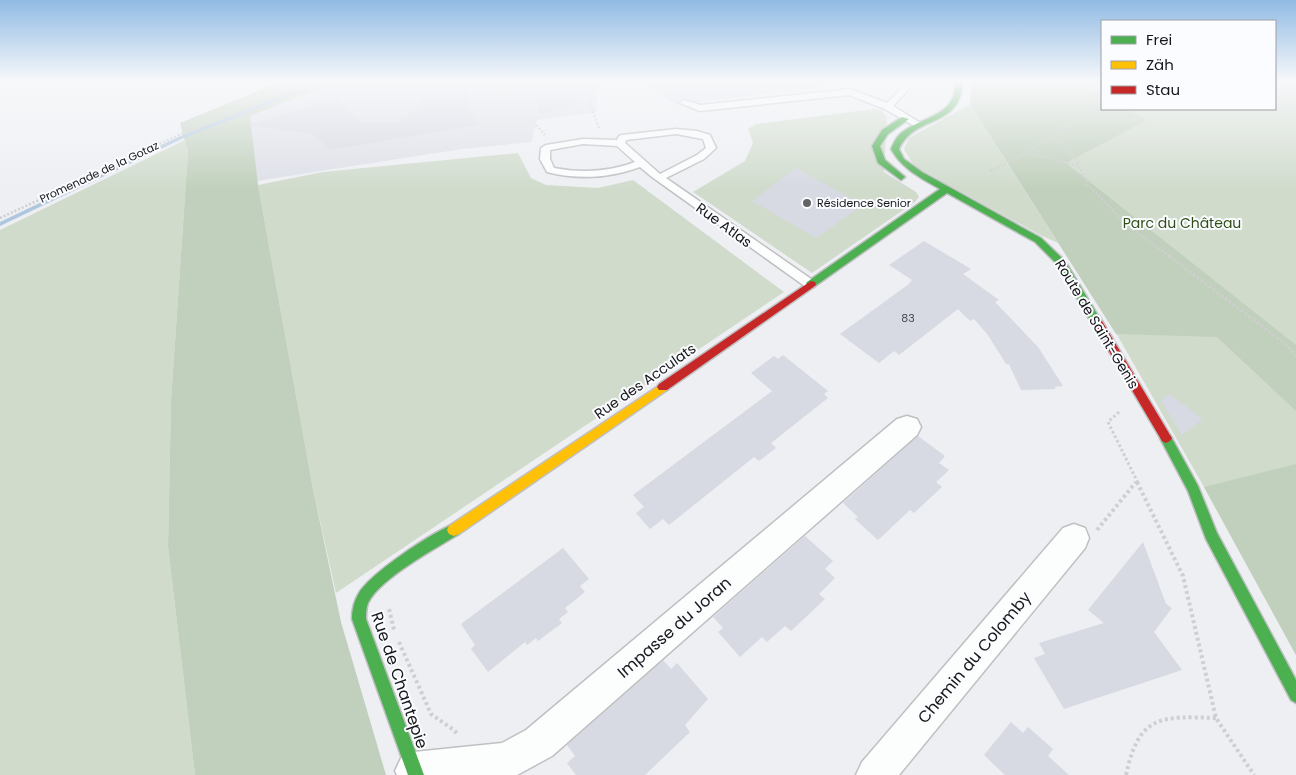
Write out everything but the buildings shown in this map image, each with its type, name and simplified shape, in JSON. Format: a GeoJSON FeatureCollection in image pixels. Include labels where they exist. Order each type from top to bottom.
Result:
{"type":"FeatureCollection","features":[{"type":"Feature","properties":{"kind":"main road","name":"Route de Saint-Genis"},"geometry":{"type":"LineString","coordinates":[[934,117],[898,139],[895,146],[896,153],[906,166],[945,190],[1038,240],[1050,249],[1069,275],[1140,392],[1194,490],[1211,535],[1296,695]]}},
{"type":"Feature","properties":{"kind":"main road"},"geometry":{"type":"LineString","coordinates":[[907,118],[888,128],[879,136],[875,144],[877,154],[884,164],[895,173],[1022,245]]}},
{"type":"Feature","properties":{"kind":"main road","name":"Rue des Acculats"},"geometry":{"type":"LineString","coordinates":[[362,596],[380,580],[547,468],[945,190]]}},
{"type":"Feature","properties":{"kind":"main road","name":"Route de Saint-Genis"},"geometry":{"type":"LineString","coordinates":[[1184,499],[1211,535]]}},
{"type":"Feature","properties":{"kind":"main road","name":"Rue de Chantepie"},"geometry":{"type":"LineString","coordinates":[[362,596],[359,607],[359,619],[415,773]]}},
{"type":"Feature","properties":{"kind":"street","name":"Impasse du Joran"},"geometry":{"type":"LineString","coordinates":[[415,773],[506,761],[539,743],[907,427]]}},
{"type":"Feature","properties":{"kind":"street","name":"Chemin du Colomby"},"geometry":{"type":"LineString","coordinates":[[875,775],[1074,538]]}},
{"type":"Feature","properties":{"kind":"lane"},"geometry":{"type":"LineString","coordinates":[[907,118],[918,125]]}},
{"type":"Feature","properties":{"kind":"lane"},"geometry":{"type":"LineString","coordinates":[[639,164],[625,170],[567,174],[550,170],[545,159],[546,148],[566,144],[610,141],[620,144],[622,138],[681,132],[698,133],[707,137],[710,148],[705,154],[673,168],[660,178]]}},
{"type":"Feature","properties":{"kind":"lane","name":"Rue Atlas"},"geometry":{"type":"LineString","coordinates":[[620,144],[639,164],[810,284]]}},
{"type":"Feature","properties":{"kind":"lane"},"geometry":{"type":"LineString","coordinates":[[1120,393],[1140,392]]}},
{"type":"Feature","properties":{"kind":"path","name":"Promenade de la Gotaz"},"geometry":{"type":"LineString","coordinates":[[0,218],[217,117]]}},
{"type":"Feature","properties":{"kind":"path"},"geometry":{"type":"LineString","coordinates":[[594,117],[602,133]]}},
{"type":"Feature","properties":{"kind":"path"},"geometry":{"type":"LineString","coordinates":[[990,171],[1028,152],[1079,117]]}},
{"type":"Feature","properties":{"kind":"path"},"geometry":{"type":"LineString","coordinates":[[1054,135],[1076,159],[1087,184],[1130,228],[1208,284],[1288,346],[1296,356]]}},
{"type":"Feature","properties":{"kind":"path"},"geometry":{"type":"LineString","coordinates":[[1028,152],[1078,166]]}},
{"type":"Feature","properties":{"kind":"path"},"geometry":{"type":"LineString","coordinates":[[1119,412],[1108,422],[1183,576],[1216,718],[1254,775]]}},
{"type":"Feature","properties":{"kind":"path"},"geometry":{"type":"LineString","coordinates":[[1074,538],[1082,548],[1136,482]]}},
{"type":"Feature","properties":{"kind":"path"},"geometry":{"type":"LineString","coordinates":[[395,602],[389,608],[394,631],[431,714],[455,731],[459,739],[460,766]]}},
{"type":"Feature","properties":{"kind":"path"},"geometry":{"type":"LineString","coordinates":[[1126,775],[1129,756],[1140,734],[1153,722],[1183,717],[1216,718]]}},
{"type":"Feature","properties":{"kind":"shaded area"},"geometry":{"type":"Polygon","coordinates":[[[250,117],[558,117],[537,120],[531,142],[462,149],[257,181],[250,117]]]}},
{"type":"Feature","properties":{"kind":"green space"},"geometry":{"type":"Polygon","coordinates":[[[194,117],[250,117],[258,185],[313,489],[341,622],[386,775],[195,775],[168,547],[171,400],[188,152],[180,123],[194,117]]]}},
{"type":"Feature","properties":{"kind":"green space"},"geometry":{"type":"Polygon","coordinates":[[[810,117],[887,117],[884,172],[916,192],[919,197],[915,202],[812,273],[693,192],[745,161],[753,143],[748,129],[756,124],[810,117]]]}},
{"type":"Feature","properties":{"kind":"green space"},"geometry":{"type":"Polygon","coordinates":[[[946,117],[978,117],[1058,243],[914,166],[904,149],[909,138],[946,117]]]}},
{"type":"Feature","properties":{"kind":"green space"},"geometry":{"type":"Polygon","coordinates":[[[978,117],[1142,117],[1147,120],[1066,163],[1296,345],[1296,411],[1217,337],[1116,334],[978,117]]]}},
{"type":"Feature","properties":{"kind":"green space","name":"Parc du Château"},"geometry":{"type":"Polygon","coordinates":[[[993,117],[1296,117],[1296,655],[1204,487],[993,117]]]}},
{"type":"Feature","properties":{"kind":"green space"},"geometry":{"type":"Polygon","coordinates":[[[185,140],[188,152],[171,400],[168,547],[195,775],[0,775],[0,230],[185,140]]]}},
{"type":"Feature","properties":{"kind":"green space"},"geometry":{"type":"Polygon","coordinates":[[[518,153],[531,178],[546,185],[598,188],[633,180],[784,292],[336,593],[313,489],[258,185],[323,172],[518,153]]]}},
{"type":"Feature","properties":{"kind":"green space"},"geometry":{"type":"Polygon","coordinates":[[[1296,464],[1296,655],[1204,487],[1296,464]]]}},
{"type":"Feature","properties":{"kind":"waterway"},"geometry":{"type":"LineString","coordinates":[[0,224],[180,138],[233,117]]}},
{"type":"Feature","properties":{"kind":"traffic: fast"},"geometry":{"type":"LineString","coordinates":[[934,117],[909,130],[900,138],[895,149],[901,160],[919,174],[1038,240],[1062,263],[1095,319]]}},
{"type":"Feature","properties":{"kind":"traffic: fast"},"geometry":{"type":"LineString","coordinates":[[901,177],[881,161],[876,146],[885,132],[905,119]]}},
{"type":"Feature","properties":{"kind":"traffic: fast"},"geometry":{"type":"LineString","coordinates":[[811,284],[945,190]]}},
{"type":"Feature","properties":{"kind":"traffic: fast"},"geometry":{"type":"LineString","coordinates":[[1166,438],[1194,490],[1211,535],[1296,695]]}},
{"type":"Feature","properties":{"kind":"traffic: fast"},"geometry":{"type":"LineString","coordinates":[[416,775],[359,619],[360,610],[364,597],[371,588],[392,569],[454,530]]}},
{"type":"Feature","properties":{"kind":"traffic: slow"},"geometry":{"type":"LineString","coordinates":[[454,530],[663,387]]}},
{"type":"Feature","properties":{"kind":"traffic: jam"},"geometry":{"type":"LineString","coordinates":[[663,387],[811,284]]}},
{"type":"Feature","properties":{"kind":"traffic: jam"},"geometry":{"type":"LineString","coordinates":[[1095,319],[1166,438]]}},
{"type":"Feature","properties":{"kind":"place","name":"Résidence Senior"},"geometry":{"type":"Point","coordinates":[807,203]}}]}
